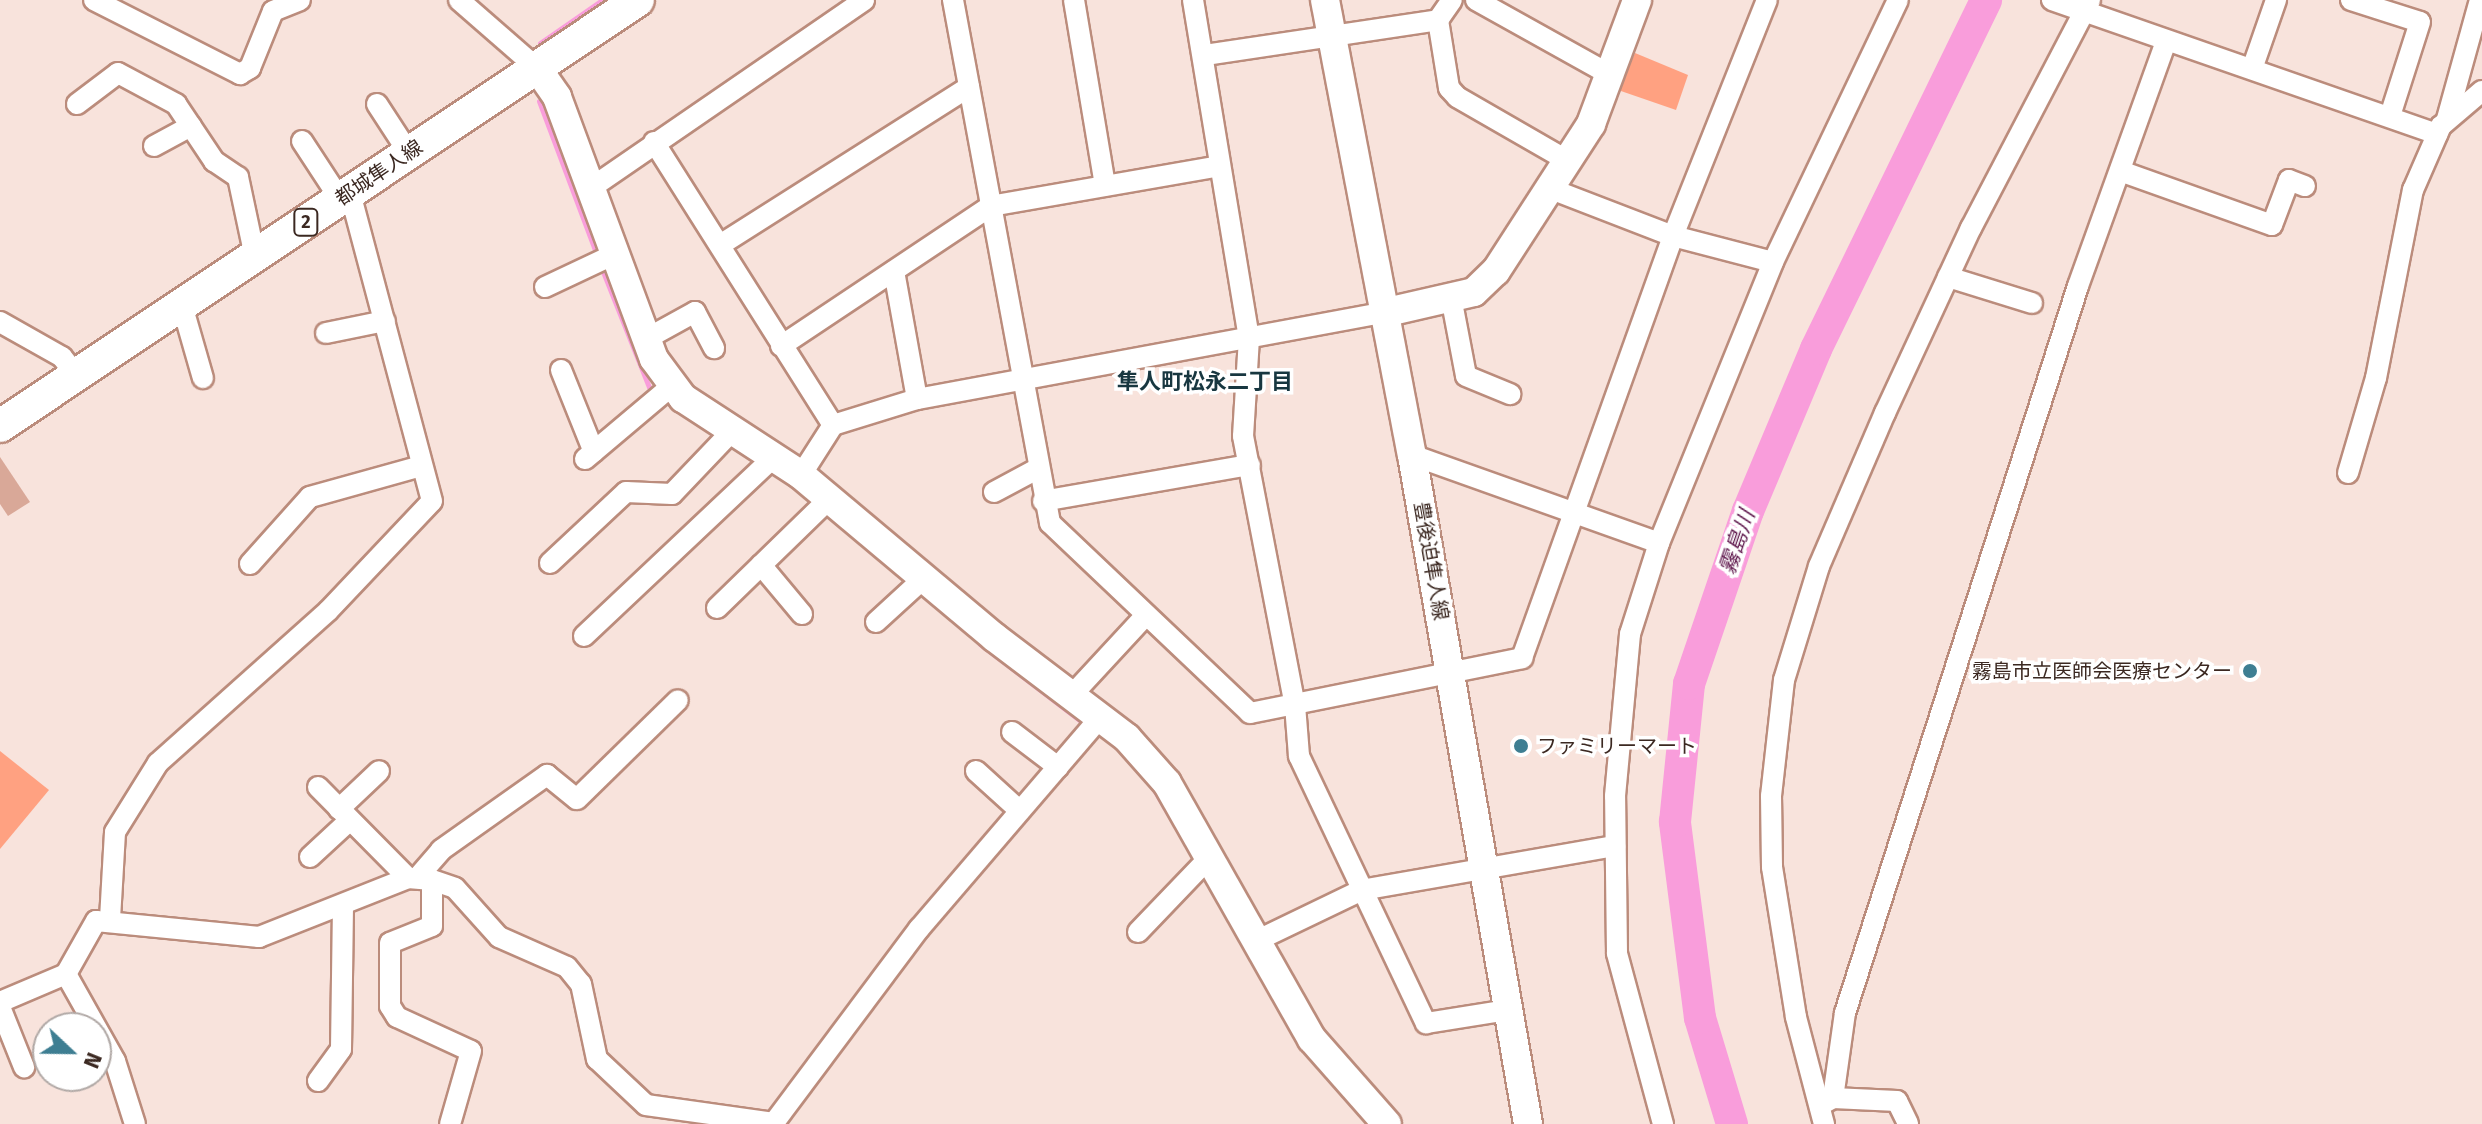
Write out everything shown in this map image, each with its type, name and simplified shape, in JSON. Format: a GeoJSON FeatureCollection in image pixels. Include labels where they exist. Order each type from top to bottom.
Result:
{"type":"FeatureCollection","features":[{"type":"Feature","properties":{"kind":"main road","name":"都城隼人線"},"geometry":{"type":"LineString","coordinates":[[0,426],[638,0]]}},
{"type":"Feature","properties":{"kind":"street"},"geometry":{"type":"LineString","coordinates":[[94,0],[240,74],[250,68],[273,11],[300,0]]}},
{"type":"Feature","properties":{"kind":"street"},"geometry":{"type":"LineString","coordinates":[[459,0],[537,68],[557,97],[588,190],[604,259],[646,339],[665,392]]}},
{"type":"Feature","properties":{"kind":"street"},"geometry":{"type":"LineString","coordinates":[[588,190],[864,0]]}},
{"type":"Feature","properties":{"kind":"street"},"geometry":{"type":"LineString","coordinates":[[953,0],[1037,469],[1050,523],[1250,713],[1522,658],[1673,236],[1767,0]]}},
{"type":"Feature","properties":{"kind":"street"},"geometry":{"type":"LineString","coordinates":[[1074,0],[1105,185]]}},
{"type":"Feature","properties":{"kind":"street"},"geometry":{"type":"LineString","coordinates":[[1193,0],[1205,55],[1249,338],[1243,436],[1295,705],[1299,756],[1426,1023],[1508,1010]]}},
{"type":"Feature","properties":{"kind":"street","name":"豊後迫隼人線"},"geometry":{"type":"LineString","coordinates":[[1325,0],[1412,455],[1528,1124]]}},
{"type":"Feature","properties":{"kind":"street"},"geometry":{"type":"LineString","coordinates":[[1452,0],[1438,20],[1449,88],[1457,97],[1570,162]]}},
{"type":"Feature","properties":{"kind":"street"},"geometry":{"type":"LineString","coordinates":[[1476,0],[1609,74]]}},
{"type":"Feature","properties":{"kind":"street"},"geometry":{"type":"LineString","coordinates":[[801,475],[833,425],[917,399],[1021,377],[1383,313],[1474,292],[1496,271],[1570,162],[1609,74],[1637,0]]}},
{"type":"Feature","properties":{"kind":"street"},"geometry":{"type":"LineString","coordinates":[[2052,0],[2084,8],[2166,41],[2390,116],[2442,127]]}},
{"type":"Feature","properties":{"kind":"street"},"geometry":{"type":"LineString","coordinates":[[2252,69],[2276,0]]}},
{"type":"Feature","properties":{"kind":"street"},"geometry":{"type":"LineString","coordinates":[[2351,0],[2420,22],[2390,116]]}},
{"type":"Feature","properties":{"kind":"street"},"geometry":{"type":"LineString","coordinates":[[2348,473],[2376,378],[2408,207],[2442,127],[2480,0]]}},
{"type":"Feature","properties":{"kind":"street"},"geometry":{"type":"LineString","coordinates":[[1663,1124],[1617,953],[1615,846],[1630,634],[1659,543],[1773,262],[1894,1]]}},
{"type":"Feature","properties":{"kind":"street"},"geometry":{"type":"LineString","coordinates":[[1825,1110],[1772,867],[1775,732],[1784,680],[1819,566],[1948,277],[2084,8]]}},
{"type":"Feature","properties":{"kind":"street"},"geometry":{"type":"LineString","coordinates":[[1205,55],[1331,32],[1438,20]]}},
{"type":"Feature","properties":{"kind":"street"},"geometry":{"type":"LineString","coordinates":[[1825,1110],[1845,1013],[2078,286],[2123,172],[2166,41]]}},
{"type":"Feature","properties":{"kind":"street"},"geometry":{"type":"LineString","coordinates":[[77,104],[118,73],[176,104],[214,161],[238,177],[255,257]]}},
{"type":"Feature","properties":{"kind":"street"},"geometry":{"type":"LineString","coordinates":[[720,245],[969,87]]}},
{"type":"Feature","properties":{"kind":"street"},"geometry":{"type":"LineString","coordinates":[[2442,127],[2482,91]]}},
{"type":"Feature","properties":{"kind":"street"},"geometry":{"type":"LineString","coordinates":[[377,104],[409,153]]}},
{"type":"Feature","properties":{"kind":"street"},"geometry":{"type":"LineString","coordinates":[[154,146],[191,126]]}},
{"type":"Feature","properties":{"kind":"street"},"geometry":{"type":"LineString","coordinates":[[110,919],[115,832],[158,763],[328,611],[432,501],[431,483],[421,466],[385,321],[345,196],[302,141]]}},
{"type":"Feature","properties":{"kind":"street"},"geometry":{"type":"LineString","coordinates":[[654,142],[833,425]]}},
{"type":"Feature","properties":{"kind":"street"},"geometry":{"type":"LineString","coordinates":[[781,346],[991,206],[1220,166]]}},
{"type":"Feature","properties":{"kind":"street"},"geometry":{"type":"LineString","coordinates":[[2123,172],[2272,225],[2289,180],[2305,186]]}},
{"type":"Feature","properties":{"kind":"street"},"geometry":{"type":"LineString","coordinates":[[1551,189],[1673,236],[1773,262]]}},
{"type":"Feature","properties":{"kind":"street"},"geometry":{"type":"LineString","coordinates":[[545,287],[604,259]]}},
{"type":"Feature","properties":{"kind":"street"},"geometry":{"type":"LineString","coordinates":[[894,271],[917,399]]}},
{"type":"Feature","properties":{"kind":"street"},"geometry":{"type":"LineString","coordinates":[[1948,277],[2032,303]]}},
{"type":"Feature","properties":{"kind":"street"},"geometry":{"type":"LineString","coordinates":[[1451,297],[1466,376],[1510,394]]}},
{"type":"Feature","properties":{"kind":"street"},"geometry":{"type":"LineString","coordinates":[[646,339],[692,304],[714,348]]}},
{"type":"Feature","properties":{"kind":"street"},"geometry":{"type":"LineString","coordinates":[[182,305],[203,378]]}},
{"type":"Feature","properties":{"kind":"street"},"geometry":{"type":"LineString","coordinates":[[326,333],[385,321]]}},
{"type":"Feature","properties":{"kind":"street"},"geometry":{"type":"LineString","coordinates":[[0,322],[62,357],[76,375]]}},
{"type":"Feature","properties":{"kind":"street"},"geometry":{"type":"LineString","coordinates":[[561,370],[590,456],[665,392]]}},
{"type":"Feature","properties":{"kind":"street"},"geometry":{"type":"LineString","coordinates":[[665,392],[683,398],[728,436],[769,462],[801,475],[823,505],[917,584],[1072,695],[1094,725],[1167,783],[1203,864],[1258,940],[1312,1039],[1387,1124]]}},
{"type":"Feature","properties":{"kind":"street"},"geometry":{"type":"LineString","coordinates":[[550,563],[626,492],[672,494],[728,436]]}},
{"type":"Feature","properties":{"kind":"street"},"geometry":{"type":"LineString","coordinates":[[1412,455],[1571,516],[1659,543]]}},
{"type":"Feature","properties":{"kind":"street"},"geometry":{"type":"LineString","coordinates":[[584,636],[769,462]]}},
{"type":"Feature","properties":{"kind":"street"},"geometry":{"type":"LineString","coordinates":[[1043,501],[1250,465]]}},
{"type":"Feature","properties":{"kind":"street"},"geometry":{"type":"LineString","coordinates":[[250,564],[310,497],[421,466]]}},
{"type":"Feature","properties":{"kind":"street"},"geometry":{"type":"LineString","coordinates":[[994,492],[1037,469]]}},
{"type":"Feature","properties":{"kind":"street"},"geometry":{"type":"LineString","coordinates":[[717,608],[823,505]]}},
{"type":"Feature","properties":{"kind":"street"},"geometry":{"type":"LineString","coordinates":[[761,565],[802,614]]}},
{"type":"Feature","properties":{"kind":"street"},"geometry":{"type":"LineString","coordinates":[[876,622],[917,584]]}},
{"type":"Feature","properties":{"kind":"street"},"geometry":{"type":"LineString","coordinates":[[1072,695],[1146,615]]}},
{"type":"Feature","properties":{"kind":"street"},"geometry":{"type":"LineString","coordinates":[[24,1067],[0,1005],[66,974],[90,925],[110,919],[259,937],[419,879],[441,850],[547,775],[577,799],[678,700]]}},
{"type":"Feature","properties":{"kind":"street"},"geometry":{"type":"LineString","coordinates":[[318,787],[344,815],[419,879],[455,888],[499,937],[567,967],[581,984],[593,1053],[646,1105],[774,1124],[919,929],[1094,725]]}},
{"type":"Feature","properties":{"kind":"street"},"geometry":{"type":"LineString","coordinates":[[1012,732],[1058,767]]}},
{"type":"Feature","properties":{"kind":"street"},"geometry":{"type":"LineString","coordinates":[[310,857],[379,771]]}},
{"type":"Feature","properties":{"kind":"street"},"geometry":{"type":"LineString","coordinates":[[976,771],[1020,811]]}},
{"type":"Feature","properties":{"kind":"street"},"geometry":{"type":"LineString","coordinates":[[1258,940],[1362,890],[1615,846]]}},
{"type":"Feature","properties":{"kind":"street"},"geometry":{"type":"LineString","coordinates":[[1138,932],[1203,864]]}},
{"type":"Feature","properties":{"kind":"street"},"geometry":{"type":"LineString","coordinates":[[419,879],[432,926],[390,943],[390,1006],[397,1017],[471,1051],[450,1124]]}},
{"type":"Feature","properties":{"kind":"street"},"geometry":{"type":"LineString","coordinates":[[318,1081],[341,1049],[343,905]]}},
{"type":"Feature","properties":{"kind":"street"},"geometry":{"type":"LineString","coordinates":[[66,974],[115,1061],[135,1124]]}},
{"type":"Feature","properties":{"kind":"street"},"geometry":{"type":"LineString","coordinates":[[1825,1110],[1897,1101],[1908,1124]]}},
{"type":"Feature","properties":{"kind":"shaded area"},"geometry":{"type":"Polygon","coordinates":[[[1635,53],[1688,75],[1676,110],[1618,90],[1635,53]]]}},
{"type":"Feature","properties":{"kind":"shaded area"},"geometry":{"type":"Polygon","coordinates":[[[0,751],[49,790],[0,849],[0,751]]]}},
{"type":"Feature","properties":{"kind":"building"},"geometry":{"type":"Polygon","coordinates":[[[0,457],[30,502],[8,516],[0,504],[0,457]]]}},
{"type":"Feature","properties":{"kind":"waterway"},"geometry":{"type":"LineString","coordinates":[[540,43],[602,0]]}},
{"type":"Feature","properties":{"kind":"waterway","name":"霧島川"},"geometry":{"type":"LineString","coordinates":[[1732,1124],[1700,1018],[1675,822],[1689,684],[1748,511],[1816,349],[1986,0]]}},
{"type":"Feature","properties":{"kind":"waterway"},"geometry":{"type":"LineString","coordinates":[[539,101],[597,255]]}},
{"type":"Feature","properties":{"kind":"waterway"},"geometry":{"type":"LineString","coordinates":[[600,264],[649,387],[657,393]]}},
{"type":"Feature","properties":{"kind":"waterway"},"geometry":{"type":"LineString","coordinates":[[980,644],[1086,725]]}},
{"type":"Feature","properties":{"kind":"waterway"},"geometry":{"type":"LineString","coordinates":[[1152,786],[1187,846]]}},
{"type":"Feature","properties":{"kind":"waterway"},"geometry":{"type":"LineString","coordinates":[[1335,1086],[1368,1123]]}},
{"type":"Feature","properties":{"kind":"place","name":"霧島市立医師会医療センター"},"geometry":{"type":"Point","coordinates":[2250,671]}},
{"type":"Feature","properties":{"kind":"place","name":"ファミリーマート"},"geometry":{"type":"Point","coordinates":[1521,746]}},
{"type":"Feature","properties":{"kind":"district","name":"隼人町松永二丁目"},"geometry":{"type":"Point","coordinates":[1205,382]}}]}
